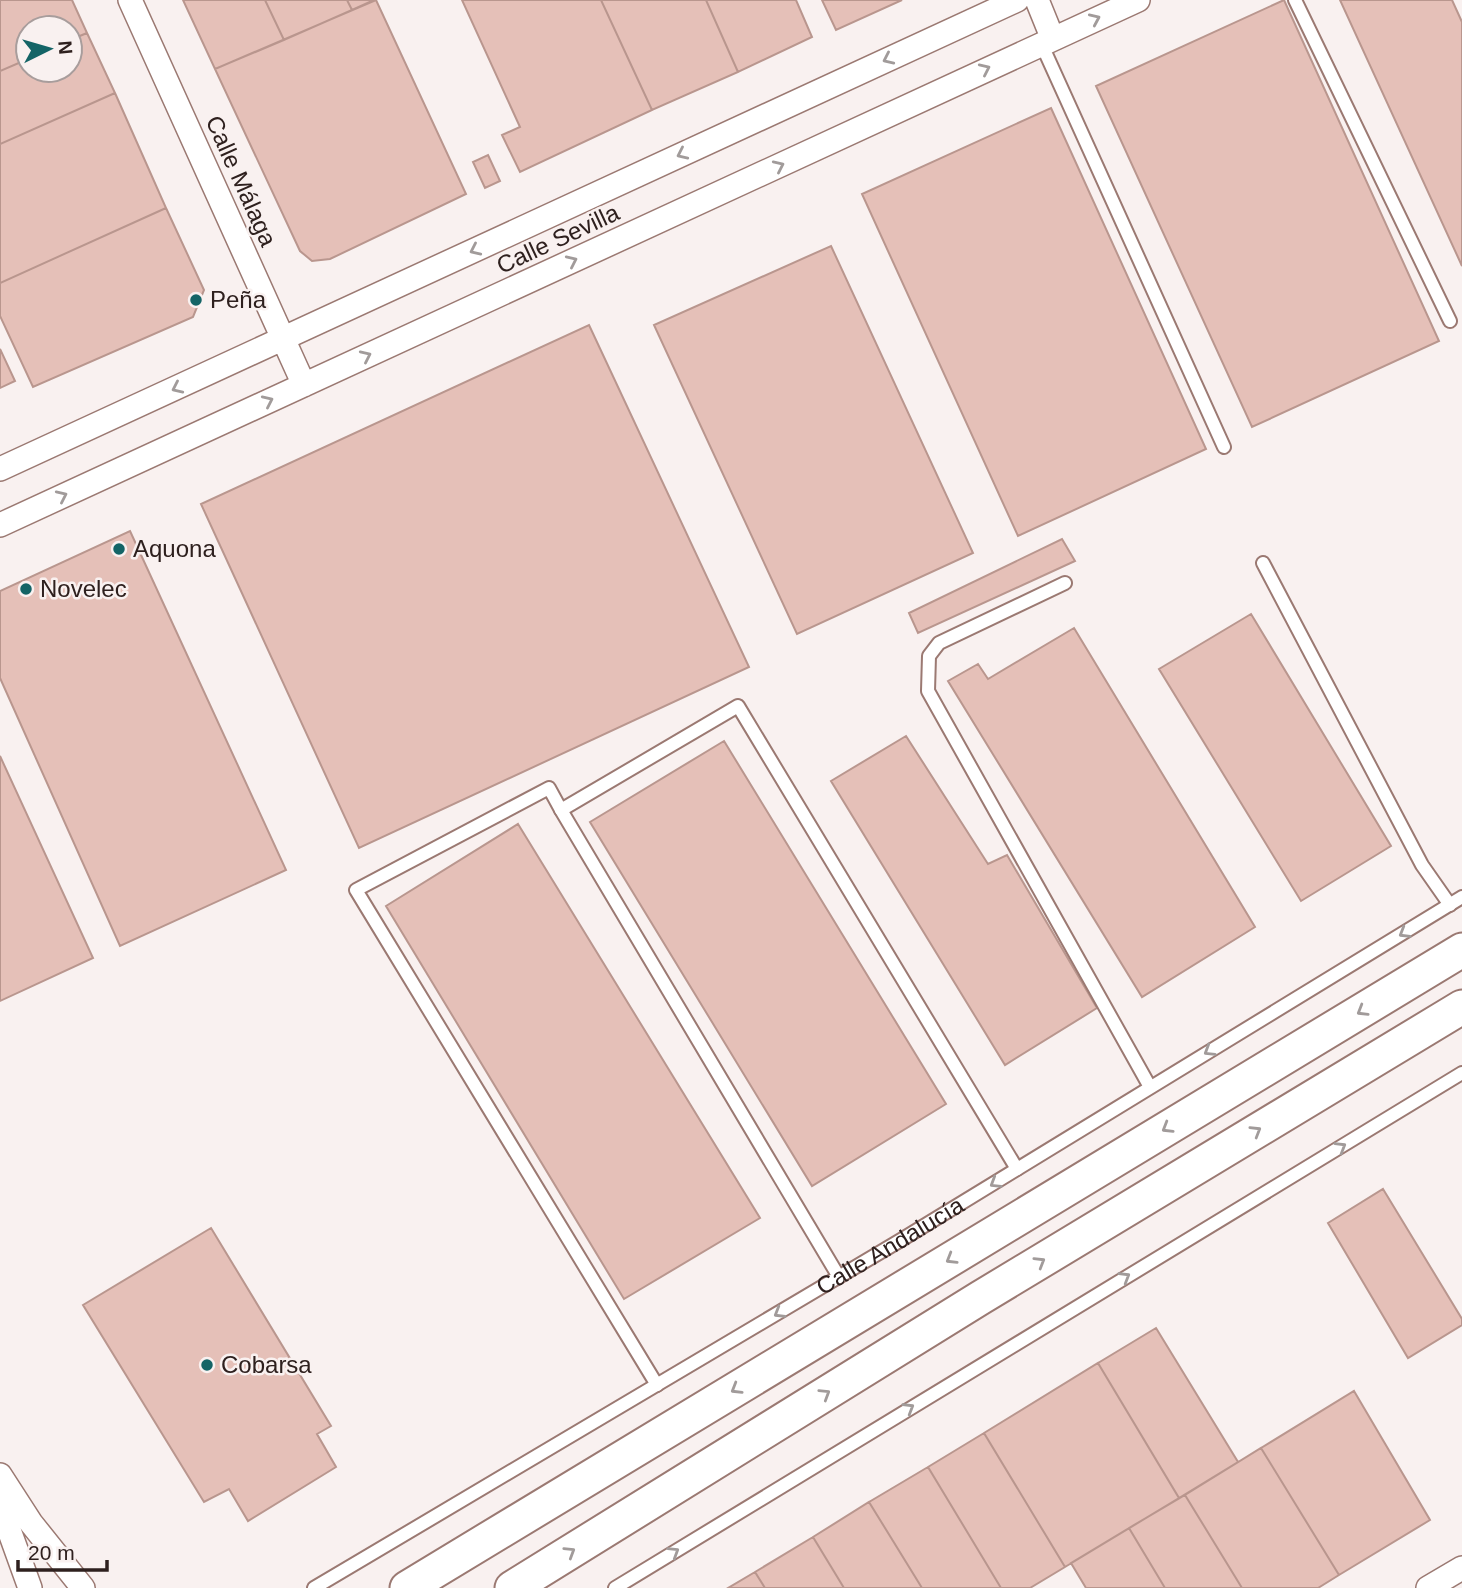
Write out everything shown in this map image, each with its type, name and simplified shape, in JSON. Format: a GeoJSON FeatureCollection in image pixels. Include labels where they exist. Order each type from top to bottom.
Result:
{"type":"FeatureCollection","features":[{"type":"Feature","properties":{"kind":"main road","name":"Calle Andalucía"},"geometry":{"type":"LineString","coordinates":[[407,1588],[1462,950]]}},
{"type":"Feature","properties":{"kind":"main road"},"geometry":{"type":"LineString","coordinates":[[512,1588],[980,1298],[1462,1007]]}},
{"type":"Feature","properties":{"kind":"street","name":"Calle Málaga"},"geometry":{"type":"LineString","coordinates":[[130,0],[304,385]]}},
{"type":"Feature","properties":{"kind":"street","name":"Calle Sevilla"},"geometry":{"type":"LineString","coordinates":[[0,469],[1017,0]]}},
{"type":"Feature","properties":{"kind":"street"},"geometry":{"type":"LineString","coordinates":[[1037,0],[1047,40]]}},
{"type":"Feature","properties":{"kind":"street","name":"Calle Sevilla"},"geometry":{"type":"LineString","coordinates":[[0,525],[1138,0]]}},
{"type":"Feature","properties":{"kind":"street"},"geometry":{"type":"LineString","coordinates":[[0,1475],[31,1522],[83,1588]]}},
{"type":"Feature","properties":{"kind":"street"},"geometry":{"type":"LineString","coordinates":[[0,1505],[30,1588]]}},
{"type":"Feature","properties":{"kind":"street"},"geometry":{"type":"LineString","coordinates":[[1428,1588],[1462,1568]]}},
{"type":"Feature","properties":{"kind":"lane"},"geometry":{"type":"LineString","coordinates":[[1295,0],[1450,321]]}},
{"type":"Feature","properties":{"kind":"lane"},"geometry":{"type":"LineString","coordinates":[[1047,40],[1224,447]]}},
{"type":"Feature","properties":{"kind":"lane"},"geometry":{"type":"LineString","coordinates":[[1263,562],[1422,865],[1450,905]]}},
{"type":"Feature","properties":{"kind":"lane"},"geometry":{"type":"LineString","coordinates":[[1065,583],[939,643],[929,656],[928,691],[1150,1087]]}},
{"type":"Feature","properties":{"kind":"lane"},"geometry":{"type":"LineString","coordinates":[[561,810],[738,706],[1017,1169]]}},
{"type":"Feature","properties":{"kind":"lane"},"geometry":{"type":"LineString","coordinates":[[657,1385],[356,890],[549,788],[839,1277]]}},
{"type":"Feature","properties":{"kind":"lane","name":"Calle Andalucía"},"geometry":{"type":"LineString","coordinates":[[314,1588],[839,1277],[1462,898]]}},
{"type":"Feature","properties":{"kind":"lane"},"geometry":{"type":"LineString","coordinates":[[615,1588],[1462,1073]]}},
{"type":"Feature","properties":{"kind":"building"},"geometry":{"type":"Polygon","coordinates":[[[0,0],[72,0],[78,14],[14,14],[14,65],[0,71],[0,0]]]}},
{"type":"Feature","properties":{"kind":"building"},"geometry":{"type":"Polygon","coordinates":[[[183,0],[265,0],[284,40],[215,69],[183,0]]]}},
{"type":"Feature","properties":{"kind":"building"},"geometry":{"type":"Polygon","coordinates":[[[265,0],[347,0],[352,10],[284,40],[265,0]]]}},
{"type":"Feature","properties":{"kind":"building"},"geometry":{"type":"Polygon","coordinates":[[[347,0],[374,0],[352,10],[347,0]]]}},
{"type":"Feature","properties":{"kind":"building"},"geometry":{"type":"Polygon","coordinates":[[[376,0],[466,194],[330,259],[312,261],[300,251],[215,69],[376,0]]]}},
{"type":"Feature","properties":{"kind":"building"},"geometry":{"type":"Polygon","coordinates":[[[462,0],[601,0],[652,110],[520,172],[502,135],[520,127],[462,0]]]}},
{"type":"Feature","properties":{"kind":"building"},"geometry":{"type":"Polygon","coordinates":[[[601,0],[706,0],[738,72],[652,110],[601,0]]]}},
{"type":"Feature","properties":{"kind":"building"},"geometry":{"type":"Polygon","coordinates":[[[706,0],[796,0],[812,37],[738,72],[706,0]]]}},
{"type":"Feature","properties":{"kind":"building"},"geometry":{"type":"Polygon","coordinates":[[[822,0],[902,0],[836,30],[822,0]]]}},
{"type":"Feature","properties":{"kind":"building"},"geometry":{"type":"Polygon","coordinates":[[[1284,0],[1439,341],[1252,427],[1096,86],[1284,0]]]}},
{"type":"Feature","properties":{"kind":"building"},"geometry":{"type":"Polygon","coordinates":[[[1340,0],[1452,0],[1462,22],[1462,266],[1340,0]]]}},
{"type":"Feature","properties":{"kind":"building"},"geometry":{"type":"Polygon","coordinates":[[[87,33],[115,93],[0,144],[0,71],[14,65],[14,84],[84,84],[84,34],[87,33]]]}},
{"type":"Feature","properties":{"kind":"building"},"geometry":{"type":"Polygon","coordinates":[[[115,93],[166,208],[0,283],[0,144],[115,93]]]}},
{"type":"Feature","properties":{"kind":"building"},"geometry":{"type":"Polygon","coordinates":[[[1051,108],[1206,449],[1018,536],[862,194],[1051,108]]]}},
{"type":"Feature","properties":{"kind":"building"},"geometry":{"type":"Polygon","coordinates":[[[488,155],[500,181],[485,188],[473,162],[488,155]]]}},
{"type":"Feature","properties":{"kind":"building"},"geometry":{"type":"Polygon","coordinates":[[[166,208],[204,290],[193,317],[33,387],[0,316],[0,283],[166,208]]]}},
{"type":"Feature","properties":{"kind":"building"},"geometry":{"type":"Polygon","coordinates":[[[831,246],[973,553],[797,634],[654,325],[831,246]]]}},
{"type":"Feature","properties":{"kind":"building"},"geometry":{"type":"Polygon","coordinates":[[[589,325],[749,667],[359,848],[201,504],[589,325]]]}},
{"type":"Feature","properties":{"kind":"building"},"geometry":{"type":"Polygon","coordinates":[[[0,349],[15,381],[0,388],[0,349]]]}},
{"type":"Feature","properties":{"kind":"building"},"geometry":{"type":"Polygon","coordinates":[[[130,531],[286,870],[120,946],[0,678],[0,591],[130,531]]]}},
{"type":"Feature","properties":{"kind":"building"},"geometry":{"type":"Polygon","coordinates":[[[1062,539],[1075,561],[918,633],[909,613],[1062,539]]]}},
{"type":"Feature","properties":{"kind":"building"},"geometry":{"type":"Polygon","coordinates":[[[1251,614],[1391,846],[1301,901],[1159,669],[1251,614]]]}},
{"type":"Feature","properties":{"kind":"building"},"geometry":{"type":"Polygon","coordinates":[[[1074,628],[1255,927],[1142,997],[948,681],[978,664],[988,679],[1074,628]]]}},
{"type":"Feature","properties":{"kind":"building"},"geometry":{"type":"Polygon","coordinates":[[[906,736],[988,864],[1007,855],[1097,1008],[1005,1065],[831,781],[906,736]]]}},
{"type":"Feature","properties":{"kind":"building"},"geometry":{"type":"Polygon","coordinates":[[[724,741],[946,1104],[812,1186],[590,822],[724,741]]]}},
{"type":"Feature","properties":{"kind":"building"},"geometry":{"type":"Polygon","coordinates":[[[0,756],[93,958],[0,1001],[0,756]]]}},
{"type":"Feature","properties":{"kind":"building"},"geometry":{"type":"Polygon","coordinates":[[[518,824],[760,1218],[624,1299],[386,906],[518,824]]]}},
{"type":"Feature","properties":{"kind":"building"},"geometry":{"type":"Polygon","coordinates":[[[1383,1189],[1462,1319],[1462,1325],[1408,1358],[1328,1223],[1383,1189]]]}},
{"type":"Feature","properties":{"kind":"building","name":"Cobarsa"},"geometry":{"type":"Polygon","coordinates":[[[211,1228],[331,1426],[317,1434],[336,1467],[248,1521],[229,1489],[204,1502],[83,1305],[211,1228]]]}},
{"type":"Feature","properties":{"kind":"building"},"geometry":{"type":"Polygon","coordinates":[[[1156,1328],[1238,1462],[1179,1498],[1098,1363],[1156,1328]]]}},
{"type":"Feature","properties":{"kind":"building"},"geometry":{"type":"Polygon","coordinates":[[[1098,1363],[1179,1498],[1065,1567],[984,1433],[1098,1363]]]}},
{"type":"Feature","properties":{"kind":"building"},"geometry":{"type":"Polygon","coordinates":[[[1354,1391],[1430,1520],[1339,1575],[1261,1448],[1354,1391]]]}},
{"type":"Feature","properties":{"kind":"building"},"geometry":{"type":"Polygon","coordinates":[[[984,1433],[1065,1567],[1030,1588],[1001,1588],[928,1467],[984,1433]]]}},
{"type":"Feature","properties":{"kind":"building"},"geometry":{"type":"Polygon","coordinates":[[[1261,1448],[1339,1575],[1318,1588],[1242,1588],[1185,1495],[1261,1448]]]}},
{"type":"Feature","properties":{"kind":"building"},"geometry":{"type":"Polygon","coordinates":[[[928,1467],[1001,1588],[922,1588],[869,1502],[928,1467]]]}},
{"type":"Feature","properties":{"kind":"building"},"geometry":{"type":"Polygon","coordinates":[[[1185,1495],[1242,1588],[1165,1588],[1129,1528],[1185,1495]]]}},
{"type":"Feature","properties":{"kind":"building"},"geometry":{"type":"Polygon","coordinates":[[[869,1502],[922,1588],[844,1588],[813,1537],[869,1502]]]}},
{"type":"Feature","properties":{"kind":"building"},"geometry":{"type":"Polygon","coordinates":[[[1129,1528],[1165,1588],[1086,1588],[1071,1563],[1129,1528]]]}},
{"type":"Feature","properties":{"kind":"building"},"geometry":{"type":"Polygon","coordinates":[[[813,1537],[844,1588],[765,1588],[755,1572],[813,1537]]]}},
{"type":"Feature","properties":{"kind":"building"},"geometry":{"type":"Polygon","coordinates":[[[755,1572],[765,1588],[728,1588],[755,1572]]]}},
{"type":"Feature","properties":{"kind":"place","name":"Peña"},"geometry":{"type":"Point","coordinates":[196,300]}},
{"type":"Feature","properties":{"kind":"place","name":"Aquona"},"geometry":{"type":"Point","coordinates":[119,549]}},
{"type":"Feature","properties":{"kind":"place","name":"Novelec"},"geometry":{"type":"Point","coordinates":[26,589]}},
{"type":"Feature","properties":{"kind":"place","name":"Cobarsa"},"geometry":{"type":"Point","coordinates":[207,1365]}}]}
